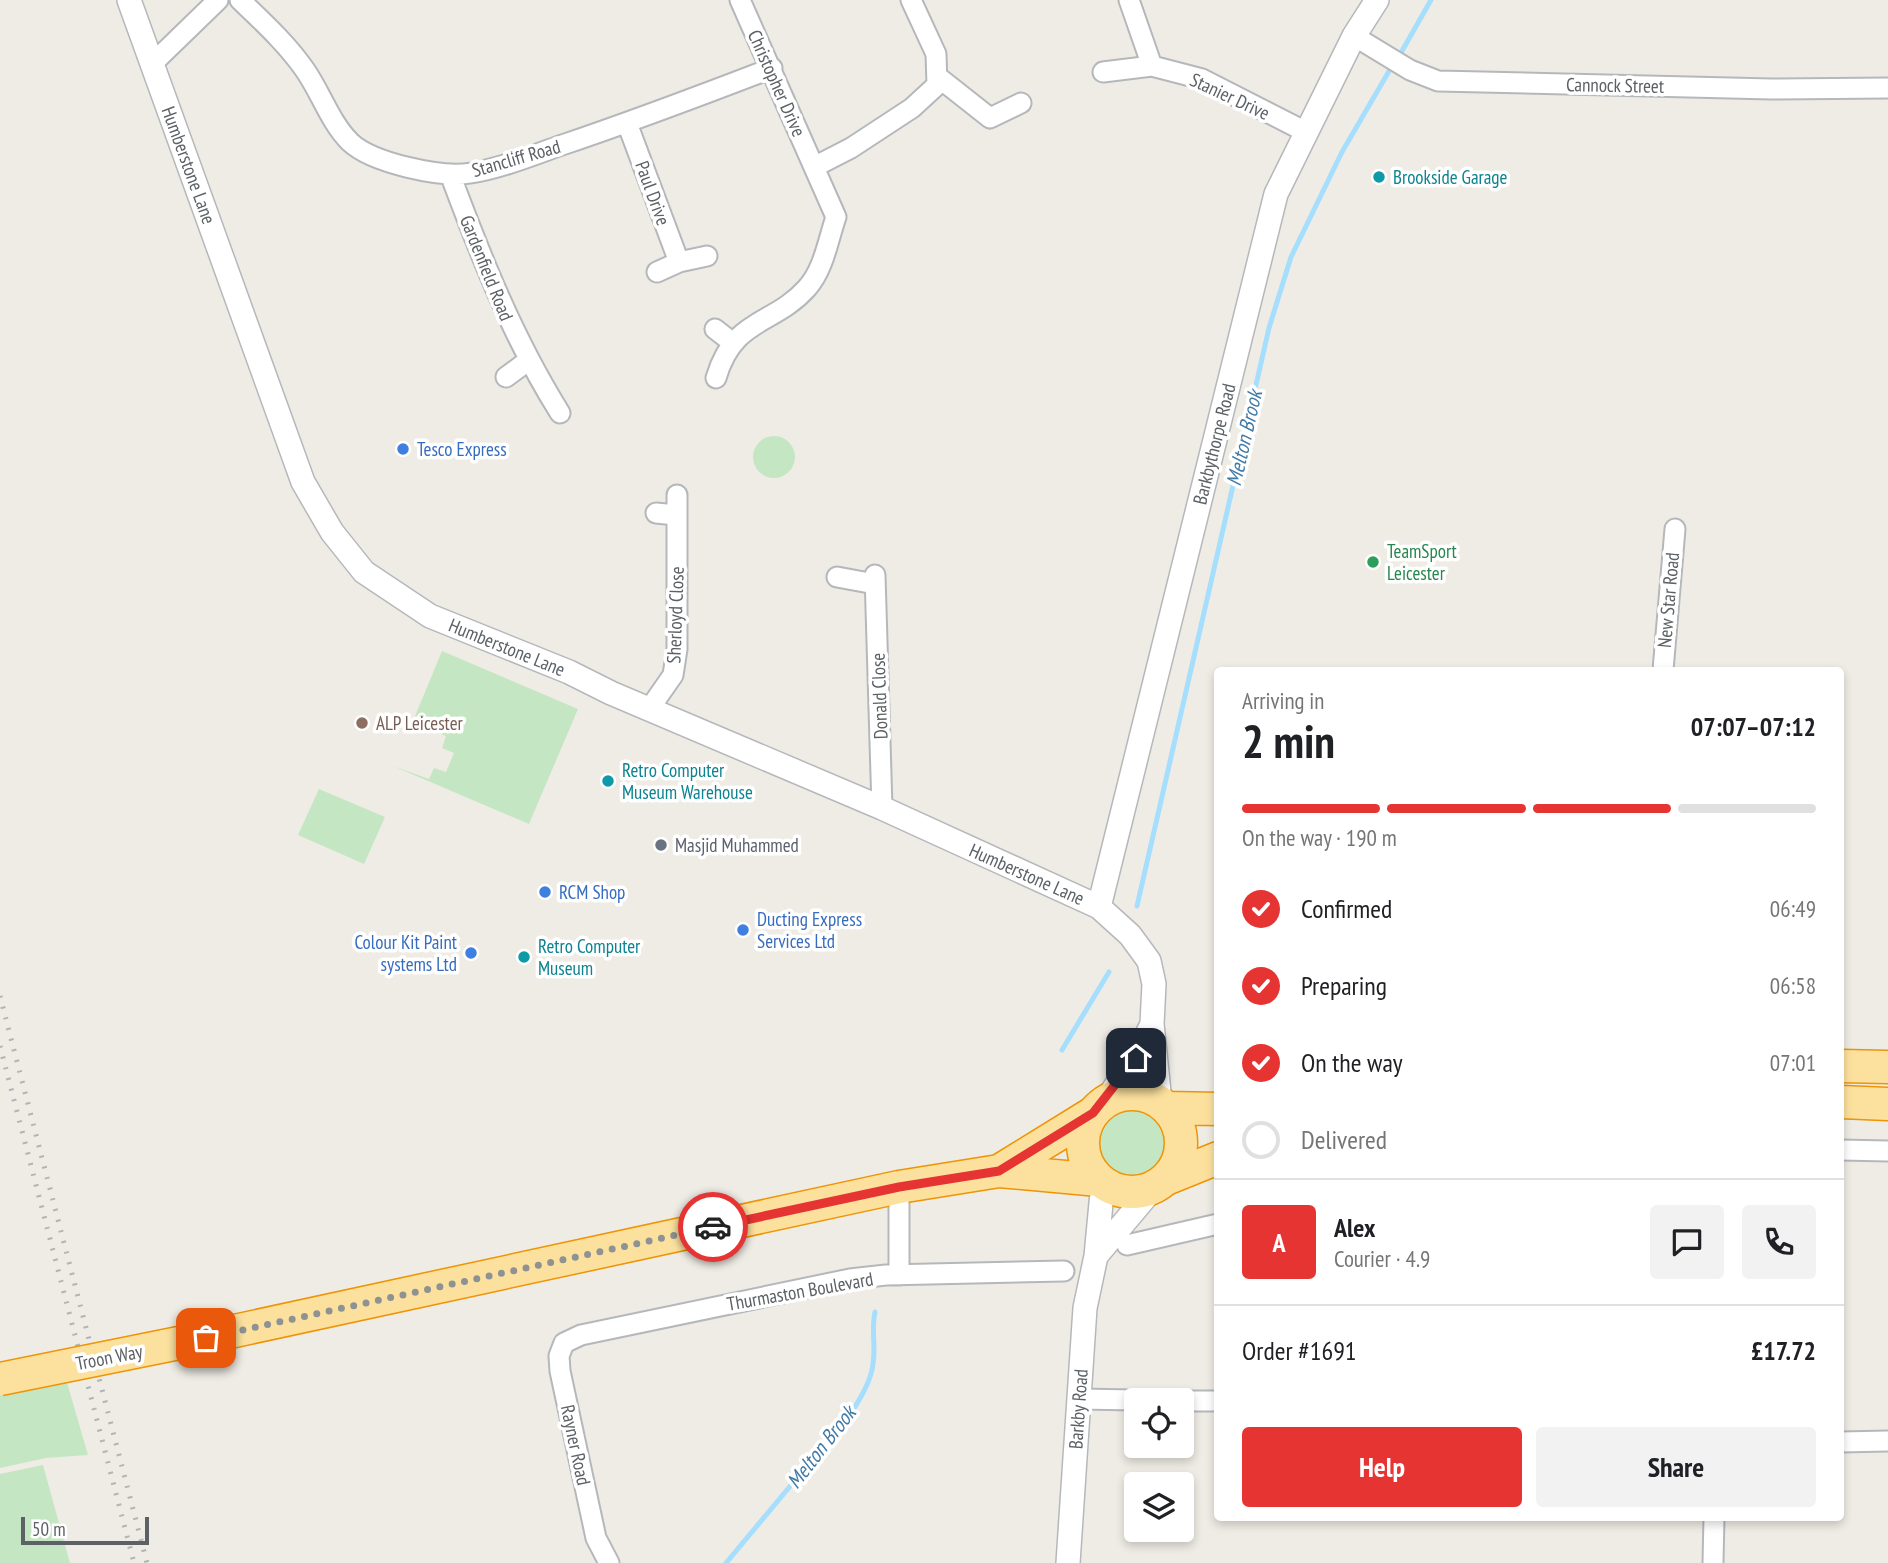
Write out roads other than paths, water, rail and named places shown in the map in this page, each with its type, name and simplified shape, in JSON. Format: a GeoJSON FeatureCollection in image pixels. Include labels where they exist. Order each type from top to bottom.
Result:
{"type":"FeatureCollection","features":[{"type":"Feature","properties":{"kind":"highway"},"geometry":{"type":"LineString","coordinates":[[1844,1066],[1888,1067]]}},
{"type":"Feature","properties":{"kind":"highway"},"geometry":{"type":"LineString","coordinates":[[1214,1109],[1164,1105],[1132,1094],[1098,1108],[1083,1140],[1087,1161],[1101,1181],[1132,1192],[1214,1160]]}},
{"type":"Feature","properties":{"kind":"highway"},"geometry":{"type":"LineString","coordinates":[[1844,1102],[1888,1104]]}},
{"type":"Feature","properties":{"kind":"highway"},"geometry":{"type":"LineString","coordinates":[[1160,1183],[1175,1167],[1181,1144],[1177,1121],[1164,1105]]}},
{"type":"Feature","properties":{"kind":"highway","name":"Troon Way"},"geometry":{"type":"LineString","coordinates":[[999,1171],[1098,1108]]}},
{"type":"Feature","properties":{"kind":"highway","name":"Troon Way"},"geometry":{"type":"LineString","coordinates":[[0,1380],[899,1187],[999,1171],[1101,1181]]}},
{"type":"Feature","properties":{"kind":"street","name":"Humberstone Lane"},"geometry":{"type":"LineString","coordinates":[[129,0],[303,482],[332,532],[364,572],[430,616],[882,808],[1099,906],[1130,935],[1149,961],[1154,984],[1152,1024],[1164,1105]]}},
{"type":"Feature","properties":{"kind":"street"},"geometry":{"type":"LineString","coordinates":[[152,64],[218,0]]}},
{"type":"Feature","properties":{"kind":"street","name":"Stancliff Road"},"geometry":{"type":"LineString","coordinates":[[240,0],[305,70],[332,118],[351,143],[374,156],[403,166],[450,174],[470,173],[503,165],[627,123],[772,68]]}},
{"type":"Feature","properties":{"kind":"street","name":"Christopher Drive"},"geometry":{"type":"LineString","coordinates":[[716,378],[733,343],[743,331],[807,288],[817,272],[836,217],[740,0]]}},
{"type":"Feature","properties":{"kind":"street"},"geometry":{"type":"LineString","coordinates":[[814,167],[851,148],[926,99],[937,85],[936,54],[911,0]]}},
{"type":"Feature","properties":{"kind":"street"},"geometry":{"type":"LineString","coordinates":[[1129,0],[1152,66]]}},
{"type":"Feature","properties":{"kind":"street","name":"Barkbythorpe Road"},"geometry":{"type":"LineString","coordinates":[[1099,906],[1276,194],[1354,36],[1377,0]]}},
{"type":"Feature","properties":{"kind":"street","name":"Cannock Street"},"geometry":{"type":"LineString","coordinates":[[1354,36],[1410,70],[1438,80],[1771,89],[1888,88]]}},
{"type":"Feature","properties":{"kind":"street","name":"Stanier Drive"},"geometry":{"type":"LineString","coordinates":[[1103,72],[1152,66],[1202,79],[1306,132]]}},
{"type":"Feature","properties":{"kind":"street"},"geometry":{"type":"LineString","coordinates":[[938,77],[990,118],[1021,103]]}},
{"type":"Feature","properties":{"kind":"street","name":"Paul Drive"},"geometry":{"type":"LineString","coordinates":[[627,123],[679,262]]}},
{"type":"Feature","properties":{"kind":"street","name":"Gardenfield Road"},"geometry":{"type":"LineString","coordinates":[[450,174],[483,262],[529,360],[561,414]]}},
{"type":"Feature","properties":{"kind":"street"},"geometry":{"type":"LineString","coordinates":[[657,272],[679,262],[707,256]]}},
{"type":"Feature","properties":{"kind":"street"},"geometry":{"type":"LineString","coordinates":[[715,329],[733,343]]}},
{"type":"Feature","properties":{"kind":"street"},"geometry":{"type":"LineString","coordinates":[[506,377],[529,360]]}},
{"type":"Feature","properties":{"kind":"street","name":"Sherloyd Close"},"geometry":{"type":"LineString","coordinates":[[650,708],[673,675],[677,649],[677,505],[656,513]]}},
{"type":"Feature","properties":{"kind":"street","name":"New Star Road"},"geometry":{"type":"LineString","coordinates":[[1663,667],[1675,529]]}},
{"type":"Feature","properties":{"kind":"street","name":"Donald Close"},"geometry":{"type":"LineString","coordinates":[[837,577],[875,580],[882,808]]}},
{"type":"Feature","properties":{"kind":"street","name":"Humberstone Lane"},"geometry":{"type":"LineString","coordinates":[[1098,1108],[1136,1058],[1152,1024]]}},
{"type":"Feature","properties":{"kind":"street"},"geometry":{"type":"LineString","coordinates":[[1844,1150],[1888,1150]]}},
{"type":"Feature","properties":{"kind":"street","name":"Barkby Road"},"geometry":{"type":"LineString","coordinates":[[1068,1563],[1085,1308],[1096,1256],[1101,1181]]}},
{"type":"Feature","properties":{"kind":"street","name":"Barkby Road"},"geometry":{"type":"LineString","coordinates":[[1096,1256],[1160,1183]]}},
{"type":"Feature","properties":{"kind":"street"},"geometry":{"type":"LineString","coordinates":[[899,1187],[900,1275]]}},
{"type":"Feature","properties":{"kind":"street"},"geometry":{"type":"LineString","coordinates":[[1127,1245],[1214,1225]]}},
{"type":"Feature","properties":{"kind":"street","name":"Thurmaston Boulevard"},"geometry":{"type":"LineString","coordinates":[[581,1335],[850,1279],[900,1275],[1064,1271]]}},
{"type":"Feature","properties":{"kind":"street","name":"Rayner Road"},"geometry":{"type":"LineString","coordinates":[[581,1335],[564,1343],[559,1356],[560,1371],[596,1538],[608,1563]]}},
{"type":"Feature","properties":{"kind":"street"},"geometry":{"type":"LineString","coordinates":[[1079,1399],[1124,1400]]}},
{"type":"Feature","properties":{"kind":"street"},"geometry":{"type":"LineString","coordinates":[[1194,1401],[1214,1401]]}},
{"type":"Feature","properties":{"kind":"street"},"geometry":{"type":"LineString","coordinates":[[1844,1442],[1888,1441]]}},
{"type":"Feature","properties":{"kind":"street"},"geometry":{"type":"LineString","coordinates":[[1713,1563],[1714,1521]]}},
{"type":"Feature","properties":{"kind":"waterway","name":"Melton Brook"},"geometry":{"type":"LineString","coordinates":[[1398,58],[1431,0]]}},
{"type":"Feature","properties":{"kind":"waterway","name":"Melton Brook"},"geometry":{"type":"LineString","coordinates":[[1137,906],[1269,328],[1291,257],[1342,152],[1392,66]]}},
{"type":"Feature","properties":{"kind":"waterway","name":"Melton Brook"},"geometry":{"type":"LineString","coordinates":[[1062,1050],[1109,972]]}},
{"type":"Feature","properties":{"kind":"waterway","name":"Melton Brook"},"geometry":{"type":"LineString","coordinates":[[726,1563],[852,1412],[872,1370],[875,1312]]}},
{"type":"Feature","properties":{"kind":"railway"},"geometry":{"type":"LineString","coordinates":[[0,996],[147,1563]]}},
{"type":"Feature","properties":{"kind":"railway"},"geometry":{"type":"LineString","coordinates":[[0,1046],[134,1563]]}},
{"type":"Feature","properties":{"kind":"place","name":"Brookside Garage"},"geometry":{"type":"Point","coordinates":[1379,177]}},
{"type":"Feature","properties":{"kind":"place","name":"Tesco Express"},"geometry":{"type":"Point","coordinates":[403,449]}},
{"type":"Feature","properties":{"kind":"place","name":"TeamSport Leicester"},"geometry":{"type":"Point","coordinates":[1373,562]}},
{"type":"Feature","properties":{"kind":"place","name":"ALP Leicester"},"geometry":{"type":"Point","coordinates":[362,723]}},
{"type":"Feature","properties":{"kind":"place","name":"Retro Computer Museum Warehouse"},"geometry":{"type":"Point","coordinates":[608,781]}},
{"type":"Feature","properties":{"kind":"place","name":"Masjid Muhammed"},"geometry":{"type":"Point","coordinates":[661,845]}},
{"type":"Feature","properties":{"kind":"place","name":"RCM Shop"},"geometry":{"type":"Point","coordinates":[545,892]}},
{"type":"Feature","properties":{"kind":"place","name":"Ducting Express Services Ltd"},"geometry":{"type":"Point","coordinates":[743,930]}},
{"type":"Feature","properties":{"kind":"place","name":"Colour Kit Paint systems Ltd"},"geometry":{"type":"Point","coordinates":[471,953]}},
{"type":"Feature","properties":{"kind":"place","name":"Retro Computer Museum"},"geometry":{"type":"Point","coordinates":[524,957]}}]}
